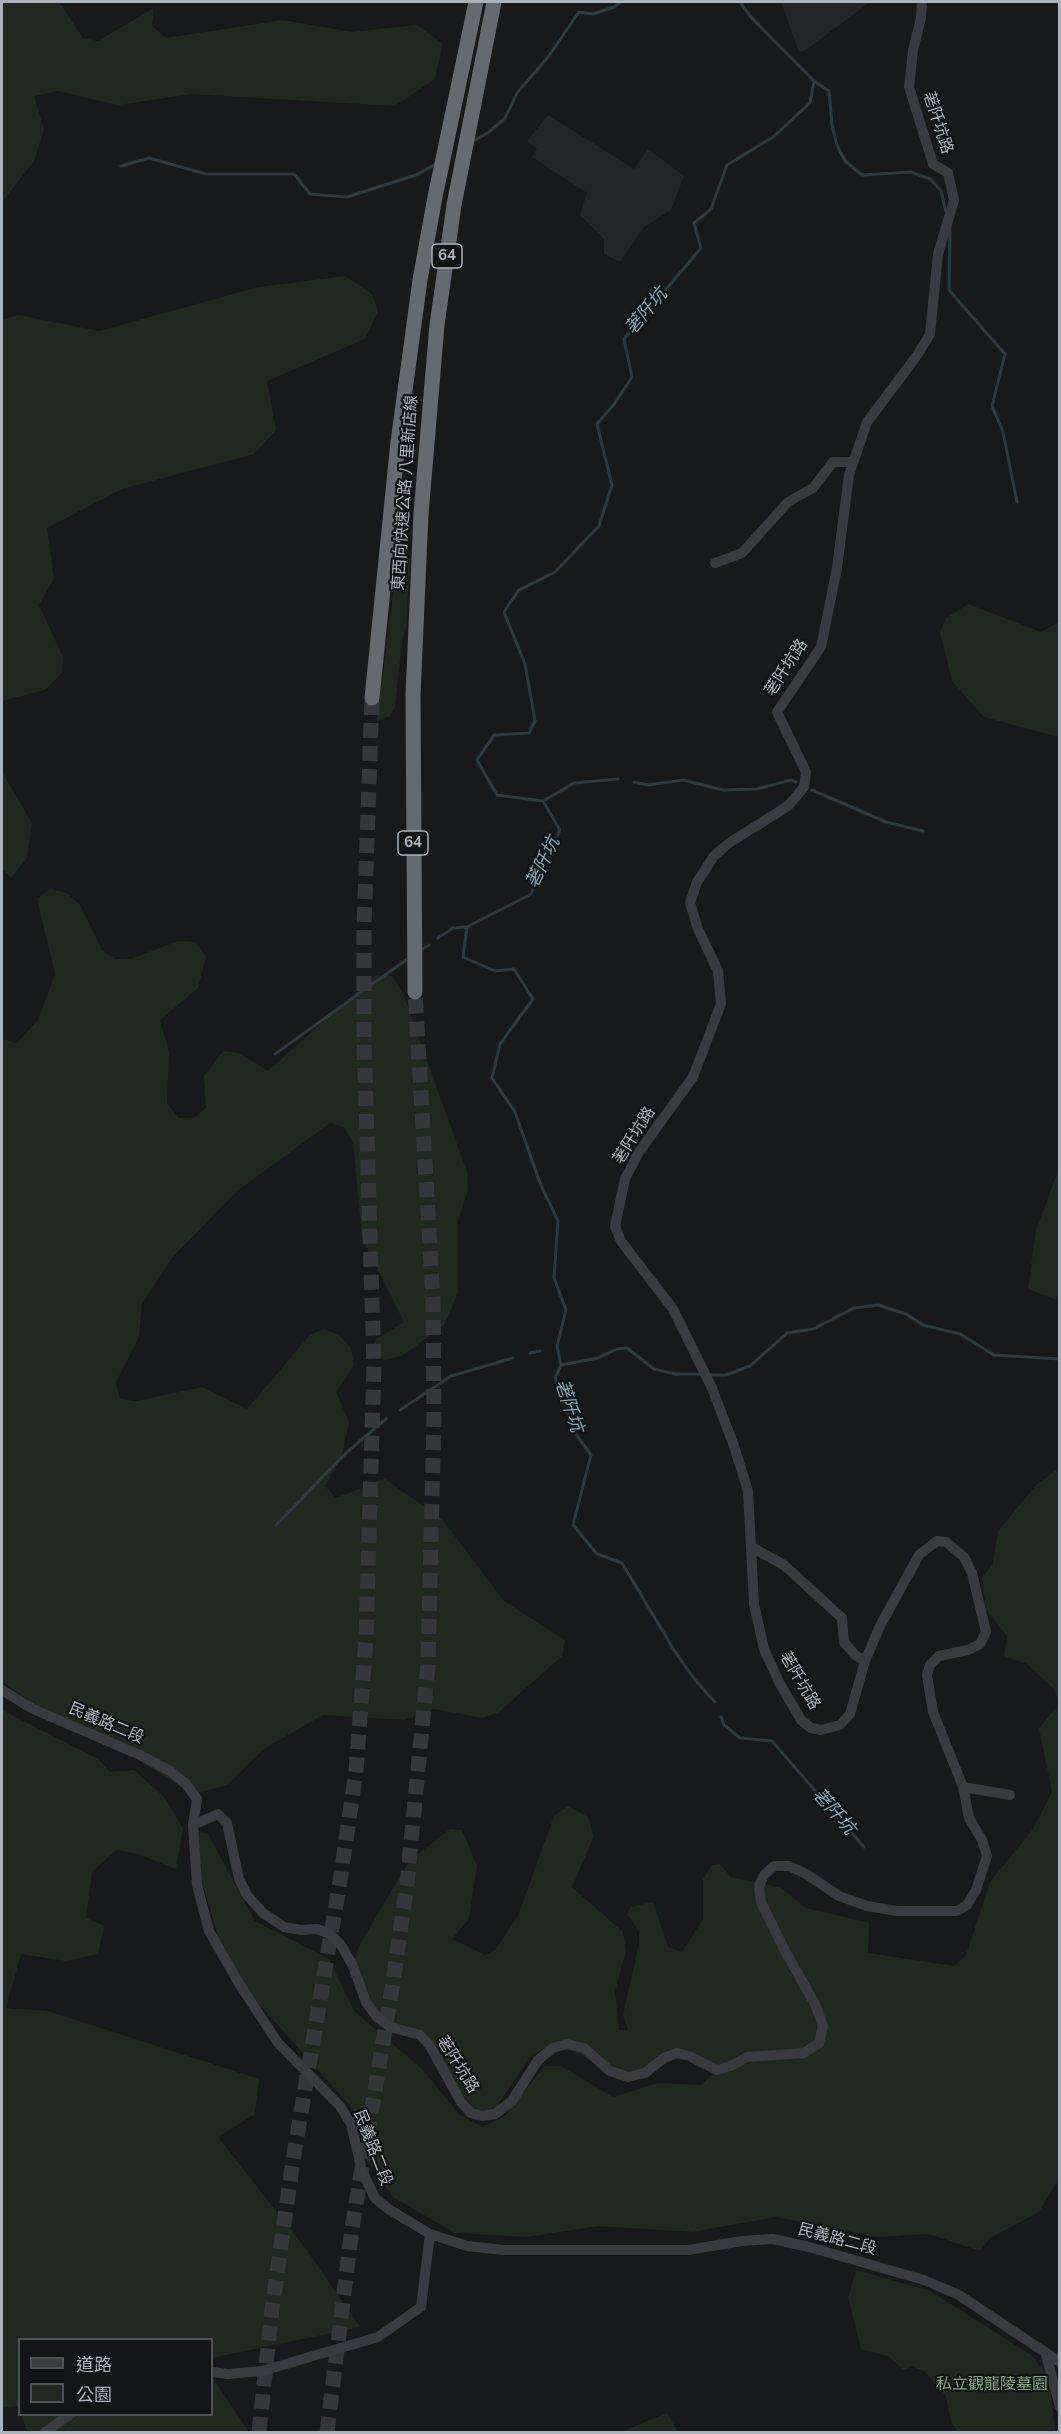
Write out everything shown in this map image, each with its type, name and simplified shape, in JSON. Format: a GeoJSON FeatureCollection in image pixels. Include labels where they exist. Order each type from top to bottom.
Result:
{"type":"FeatureCollection","features":[{"type":"Feature","properties":{"kind":"highway","name":"東西向快速公路 八里新店線"},"geometry":{"type":"LineString","coordinates":[[372,698],[398,442],[420,280],[435,197],[477,2]]}},
{"type":"Feature","properties":{"kind":"highway","name":"東西向快速公路 八里新店線"},"geometry":{"type":"LineString","coordinates":[[416,992],[413,695],[421,514],[437,326],[454,205],[494,2]]}},
{"type":"Feature","properties":{"kind":"street","name":"荖阡坑路"},"geometry":{"type":"LineString","coordinates":[[193,1825],[218,1814],[226,1823],[239,1879],[248,1895],[263,1913],[284,1926],[301,1930],[317,1929],[330,1934],[341,1945],[353,1966],[366,2002],[377,2018],[390,2027],[420,2035],[430,2046],[461,2102],[471,2113],[482,2116],[495,2114],[512,2101],[538,2060],[553,2048],[567,2044],[584,2048],[610,2071],[628,2077],[645,2073],[664,2058],[677,2054],[689,2056],[717,2070],[732,2066],[747,2057],[804,2053],[819,2043],[823,2026],[815,2004],[761,1902],[759,1886],[764,1875],[774,1866],[789,1866],[806,1874],[839,1896],[867,1906],[897,1911],[957,1911],[967,1905],[976,1890],[987,1856],[982,1840],[969,1818],[963,1787],[933,1712],[927,1675],[930,1665],[939,1656],[980,1644],[986,1632],[972,1573],[964,1557],[946,1542],[938,1541],[919,1556],[880,1626],[865,1661],[850,1714],[840,1725],[821,1731],[811,1728],[801,1720],[780,1684],[764,1649],[754,1604],[748,1491],[734,1446],[708,1379],[673,1309],[621,1241],[615,1226],[625,1179],[639,1152],[693,1077],[721,1004],[718,971],[698,929],[690,903],[697,882],[714,856],[729,843],[788,806],[804,787],[806,772],[777,712],[821,647],[837,568],[852,462],[867,422],[930,334],[938,254],[954,200],[948,173],[933,164],[909,87],[922,2]]}},
{"type":"Feature","properties":{"kind":"street"},"geometry":{"type":"LineString","coordinates":[[715,563],[742,553],[788,502],[813,488],[833,462],[852,462]]}},
{"type":"Feature","properties":{"kind":"street"},"geometry":{"type":"LineString","coordinates":[[751,1547],[784,1565],[842,1618],[844,1641],[855,1655],[865,1661]]}},
{"type":"Feature","properties":{"kind":"street","name":"民義路二段"},"geometry":{"type":"LineString","coordinates":[[2,1690],[33,1709],[142,1756],[170,1771],[186,1784],[197,1799],[193,1825],[197,1885],[209,1931],[278,2043],[340,2106],[351,2124],[362,2171],[375,2198],[430,2234],[467,2246],[503,2250],[688,2250],[742,2241],[773,2239],[924,2280],[959,2295],[1059,2362]]}},
{"type":"Feature","properties":{"kind":"street"},"geometry":{"type":"LineString","coordinates":[[963,1787],[1010,1795]]}},
{"type":"Feature","properties":{"kind":"street"},"geometry":{"type":"LineString","coordinates":[[213,2372],[228,2374],[262,2371],[378,2337],[421,2307],[430,2234]]}},
{"type":"Feature","properties":{"kind":"street"},"geometry":{"type":"LineString","coordinates":[[1046,2355],[1059,2408]]}},
{"type":"Feature","properties":{"kind":"street"},"geometry":{"type":"LineString","coordinates":[[45,2433],[69,2416]]}},
{"type":"Feature","properties":{"kind":"shaded area"},"geometry":{"type":"Polygon","coordinates":[[[781,2],[870,2],[806,50],[799,52],[781,2]]]}},
{"type":"Feature","properties":{"kind":"shaded area"},"geometry":{"type":"Polygon","coordinates":[[[548,115],[634,169],[648,149],[684,176],[671,210],[644,227],[620,262],[604,254],[604,239],[580,215],[587,193],[532,157],[537,149],[527,141],[548,115]]]}},
{"type":"Feature","properties":{"kind":"green space"},"geometry":{"type":"Polygon","coordinates":[[[2,2],[59,2],[83,38],[98,41],[154,8],[152,26],[166,38],[283,20],[352,32],[417,25],[443,44],[435,79],[395,106],[191,94],[118,105],[58,91],[34,96],[44,129],[34,161],[2,202],[2,2]]]}},
{"type":"Feature","properties":{"kind":"green space"},"geometry":{"type":"Polygon","coordinates":[[[345,276],[372,294],[378,311],[365,339],[267,381],[276,430],[254,454],[122,489],[47,528],[54,578],[39,605],[63,657],[62,673],[45,690],[2,701],[2,320],[18,315],[99,331],[259,287],[345,276]]]}},
{"type":"Feature","properties":{"kind":"green space"},"geometry":{"type":"Polygon","coordinates":[[[398,556],[410,558],[406,628],[402,640],[395,707],[390,716],[377,721],[398,556]]]}},
{"type":"Feature","properties":{"kind":"green space"},"geometry":{"type":"Polygon","coordinates":[[[968,604],[1041,632],[1059,622],[1059,737],[984,717],[952,681],[940,632],[946,618],[968,604]]]}},
{"type":"Feature","properties":{"kind":"green space"},"geometry":{"type":"Polygon","coordinates":[[[2,772],[32,823],[27,858],[11,878],[2,869],[2,772]]]}},
{"type":"Feature","properties":{"kind":"green space"},"geometry":{"type":"Polygon","coordinates":[[[50,889],[67,893],[80,905],[102,950],[115,959],[131,959],[178,941],[195,942],[206,956],[198,988],[160,1020],[169,1052],[167,1103],[178,1118],[194,1118],[206,1108],[204,1076],[223,1051],[239,1053],[268,1071],[376,975],[392,976],[402,991],[467,1172],[468,1190],[458,1220],[458,1292],[445,1324],[402,1356],[385,1360],[371,1353],[376,1339],[404,1322],[362,1238],[353,1142],[344,1127],[330,1123],[237,1191],[171,1259],[142,1304],[139,1337],[116,1382],[120,1399],[137,1401],[202,1387],[247,1409],[310,1335],[324,1329],[339,1335],[351,1348],[354,1366],[336,1392],[349,1422],[342,1455],[325,1486],[336,1498],[385,1479],[442,1519],[504,1601],[565,1640],[562,1656],[499,1712],[483,1718],[434,1709],[405,1720],[323,1715],[265,1748],[227,1785],[198,1793],[183,1788],[82,1725],[34,1705],[2,1681],[2,1039],[17,1043],[38,1020],[55,974],[37,899],[50,889]]]}},
{"type":"Feature","properties":{"kind":"green space"},"geometry":{"type":"Polygon","coordinates":[[[1059,1168],[1060,1289],[1057,1300],[1028,1289],[1036,1230],[1059,1168]]]}},
{"type":"Feature","properties":{"kind":"green space"},"geometry":{"type":"Polygon","coordinates":[[[1059,1468],[1059,1702],[1054,1689],[1027,1664],[1004,1656],[1007,1636],[986,1610],[982,1577],[993,1564],[998,1531],[1036,1485],[1059,1468]]]}},
{"type":"Feature","properties":{"kind":"green space"},"geometry":{"type":"Polygon","coordinates":[[[1059,1704],[1059,2178],[1039,2212],[990,2238],[980,2251],[929,2234],[877,2237],[776,2217],[692,2232],[598,2226],[527,2237],[455,2233],[393,2197],[367,2161],[352,2108],[241,1984],[223,1953],[191,1846],[193,1831],[208,1834],[255,1921],[329,1959],[354,2011],[422,2069],[459,2114],[482,2127],[503,2117],[545,2066],[561,2066],[613,2097],[658,2083],[702,2085],[718,2068],[668,2054],[638,2074],[619,2075],[569,2049],[544,2048],[529,2058],[492,2114],[476,2112],[420,2038],[384,2024],[350,1974],[359,1946],[409,1861],[450,1829],[462,1830],[477,1866],[469,1919],[452,1939],[485,1955],[495,1950],[518,1916],[554,1816],[568,1806],[588,1817],[594,1836],[572,1887],[623,1932],[626,1950],[615,1992],[619,2030],[628,2030],[623,2015],[639,1944],[639,1931],[627,1914],[630,1907],[653,1902],[668,1947],[682,1952],[703,1919],[703,1879],[712,1865],[720,1864],[731,1877],[781,1888],[806,1908],[869,1923],[868,1953],[954,1966],[966,1955],[990,1882],[1033,1829],[1052,1792],[1039,1728],[1059,1704]]]}},
{"type":"Feature","properties":{"kind":"green space"},"geometry":{"type":"Polygon","coordinates":[[[2,1710],[98,1759],[110,1772],[134,1770],[164,1797],[183,1828],[176,1869],[138,1854],[116,1850],[92,1872],[86,1918],[104,1926],[98,1954],[66,1961],[21,1954],[6,2008],[48,2011],[259,2079],[255,2114],[218,2137],[306,2249],[360,2327],[213,2358],[213,2338],[18,2338],[18,2408],[17,2406],[2,2408],[2,1710]]]}},
{"type":"Feature","properties":{"kind":"green space","name":"私立觀龍陵墓園"},"geometry":{"type":"Polygon","coordinates":[[[856,2270],[930,2291],[1031,2355],[1049,2377],[1055,2432],[958,2432],[951,2422],[946,2396],[924,2371],[912,2367],[904,2370],[888,2356],[861,2349],[848,2298],[856,2270]]]}},
{"type":"Feature","properties":{"kind":"green space"},"geometry":{"type":"Polygon","coordinates":[[[213,2378],[249,2432],[28,2432],[21,2416],[213,2416],[213,2378]]]}},
{"type":"Feature","properties":{"kind":"green space"},"geometry":{"type":"Polygon","coordinates":[[[667,2413],[678,2432],[621,2432],[667,2413]]]}},
{"type":"Feature","properties":{"kind":"waterway"},"geometry":{"type":"LineString","coordinates":[[472,142],[489,132],[505,118],[517,93],[548,57],[579,12],[593,14],[614,7],[621,2]]}},
{"type":"Feature","properties":{"kind":"waterway","name":"荖阡坑"},"geometry":{"type":"LineString","coordinates":[[715,1702],[695,1680],[674,1650],[622,1563],[597,1554],[573,1525],[591,1455],[575,1433],[555,1378],[561,1365],[557,1346],[566,1310],[554,1278],[558,1221],[540,1183],[515,1112],[492,1078],[500,1044],[533,999],[514,969],[495,971],[463,957],[467,927],[531,894],[560,830],[543,801],[497,795],[477,760],[494,735],[529,733],[535,721],[525,664],[504,612],[519,590],[555,572],[599,526],[612,485],[597,424],[615,403],[632,377],[624,339],[701,248],[694,223],[711,209],[727,165],[773,137],[810,103],[814,81],[751,17],[740,2]]}},
{"type":"Feature","properties":{"kind":"waterway"},"geometry":{"type":"LineString","coordinates":[[814,81],[829,91],[832,125],[837,145],[845,161],[862,175],[911,172],[930,179],[941,191],[946,212]]}},
{"type":"Feature","properties":{"kind":"waterway"},"geometry":{"type":"LineString","coordinates":[[121,166],[149,158],[206,174],[294,174],[310,194],[347,197],[416,175],[436,164]]}},
{"type":"Feature","properties":{"kind":"waterway"},"geometry":{"type":"LineString","coordinates":[[950,227],[949,290],[1005,354],[992,406],[1003,432],[1017,502]]}},
{"type":"Feature","properties":{"kind":"waterway"},"geometry":{"type":"LineString","coordinates":[[543,801],[574,783],[618,779]]}},
{"type":"Feature","properties":{"kind":"waterway"},"geometry":{"type":"LineString","coordinates":[[634,782],[648,785],[683,780],[723,790],[757,789],[791,780],[796,782]]}},
{"type":"Feature","properties":{"kind":"waterway"},"geometry":{"type":"LineString","coordinates":[[812,790],[886,822],[923,831]]}},
{"type":"Feature","properties":{"kind":"waterway"},"geometry":{"type":"LineString","coordinates":[[438,938],[453,928],[466,927]]}},
{"type":"Feature","properties":{"kind":"waterway"},"geometry":{"type":"LineString","coordinates":[[422,949],[429,945]]}},
{"type":"Feature","properties":{"kind":"waterway"},"geometry":{"type":"LineString","coordinates":[[275,1054],[410,957]]}},
{"type":"Feature","properties":{"kind":"waterway"},"geometry":{"type":"LineString","coordinates":[[709,1375],[726,1375],[750,1366],[787,1333],[813,1329],[854,1308],[878,1305],[906,1314],[923,1325],[960,1334],[994,1355],[1060,1359]]}},
{"type":"Feature","properties":{"kind":"waterway"},"geometry":{"type":"LineString","coordinates":[[561,1365],[598,1358],[617,1349],[627,1348],[654,1369],[675,1374],[703,1374]]}},
{"type":"Feature","properties":{"kind":"waterway"},"geometry":{"type":"LineString","coordinates":[[530,1353],[540,1351]]}},
{"type":"Feature","properties":{"kind":"waterway"},"geometry":{"type":"LineString","coordinates":[[400,1410],[451,1376],[513,1358]]}},
{"type":"Feature","properties":{"kind":"waterway"},"geometry":{"type":"LineString","coordinates":[[276,1525],[347,1452],[386,1419]]}},
{"type":"Feature","properties":{"kind":"waterway","name":"荖阡坑"},"geometry":{"type":"LineString","coordinates":[[721,1717],[724,1725],[740,1738],[772,1741],[864,1847]]}},
{"type":"Feature","properties":{"kind":"tunnel"},"geometry":{"type":"LineString","coordinates":[[259,2432],[272,2309],[293,2160],[356,1771],[366,1638],[374,1365],[364,1040],[364,926],[372,698]]}},
{"type":"Feature","properties":{"kind":"tunnel"},"geometry":{"type":"LineString","coordinates":[[327,2432],[352,2228],[407,1884],[428,1665],[434,1417],[433,1299],[415,992]]}}]}
